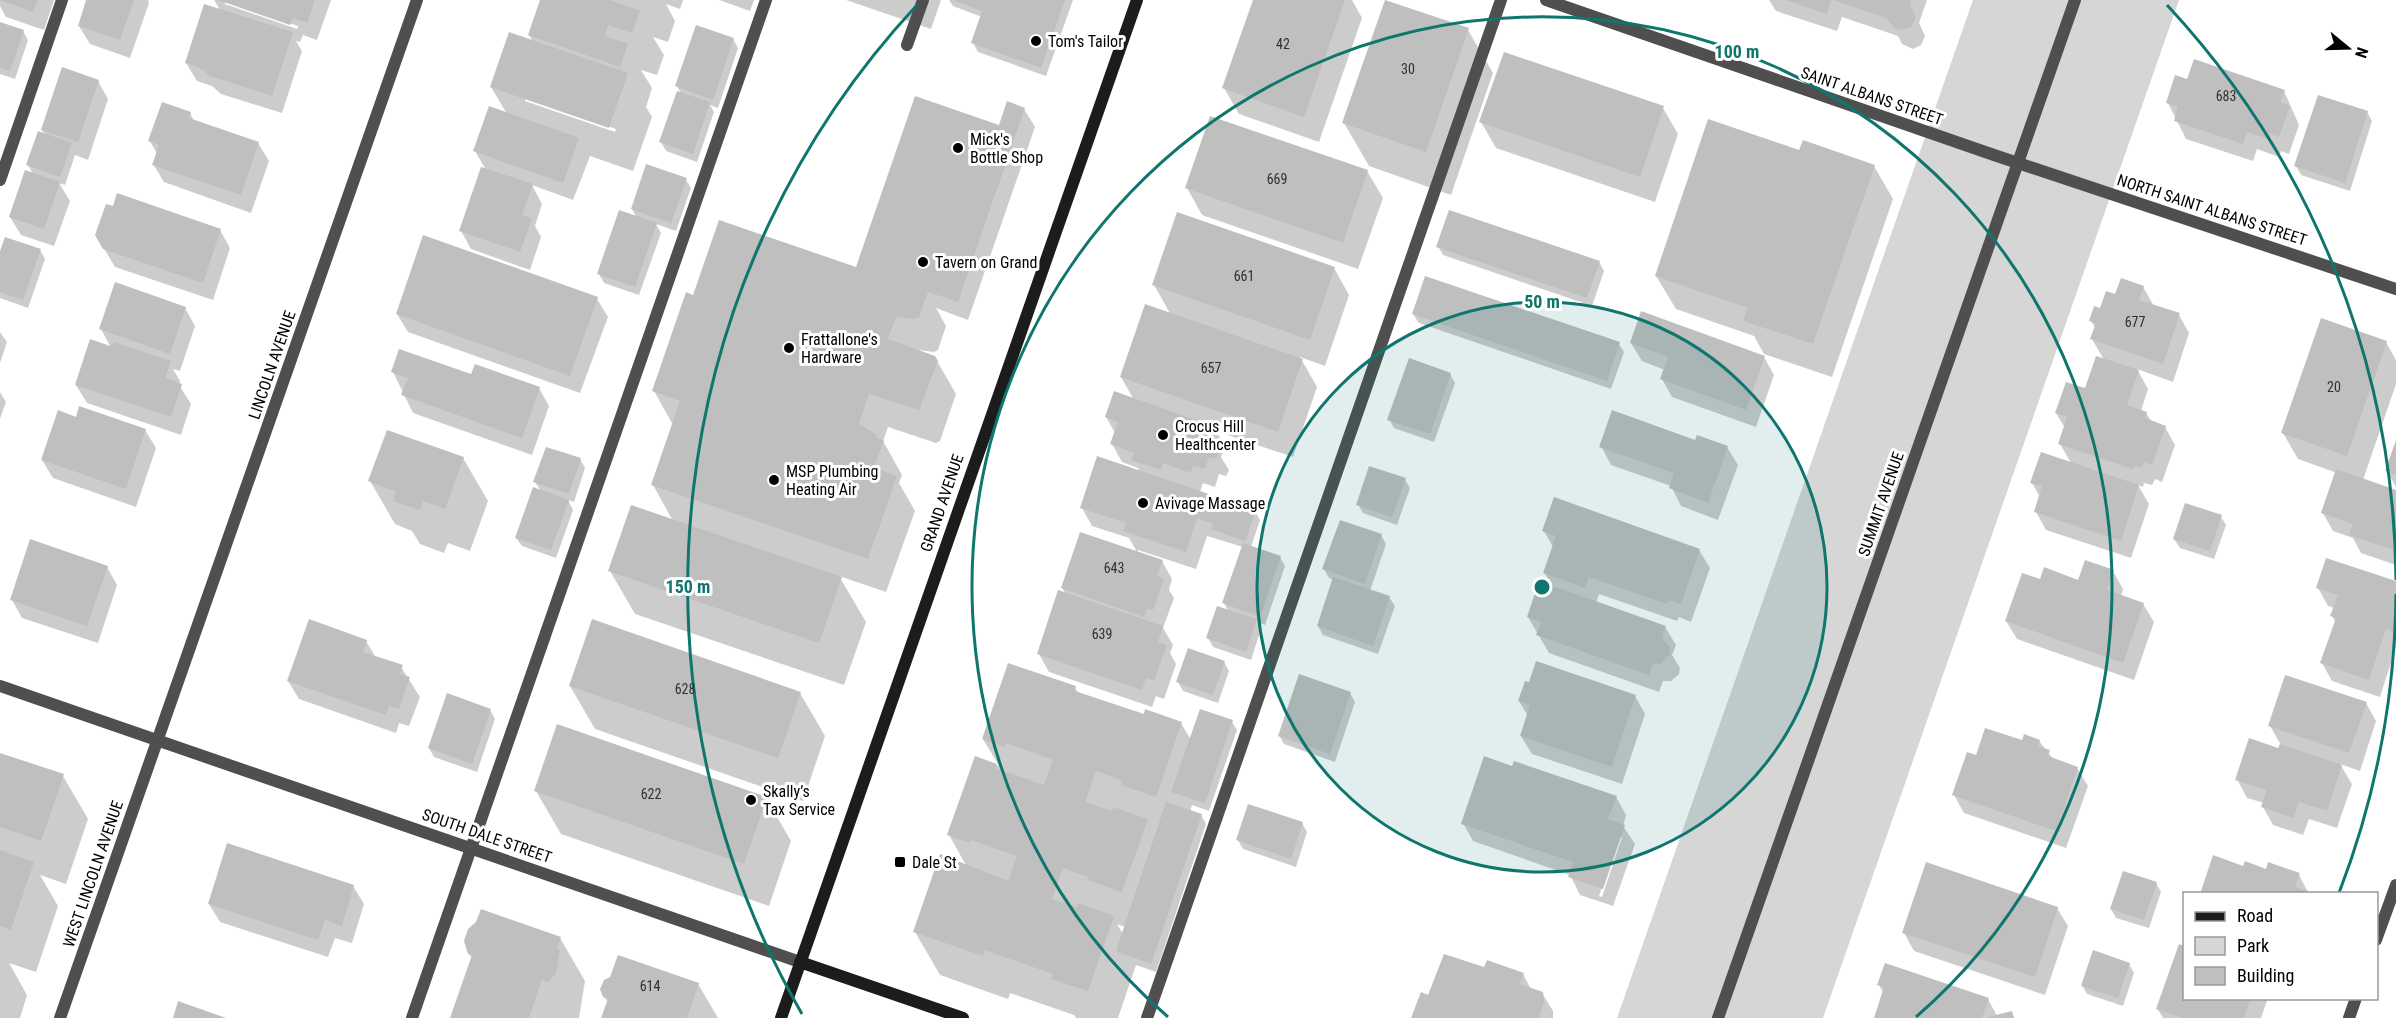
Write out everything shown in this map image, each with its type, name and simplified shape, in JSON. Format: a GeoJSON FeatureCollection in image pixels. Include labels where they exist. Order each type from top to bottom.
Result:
{"type":"FeatureCollection","features":[{"type":"Feature","properties":{"kind":"main road","name":"GRAND AVENUE"},"geometry":{"type":"LineString","coordinates":[[781,1018],[1137,0]]}},
{"type":"Feature","properties":{"kind":"main road","name":"SOUTH DALE STREET"},"geometry":{"type":"LineString","coordinates":[[800,962],[963,1018]]}},
{"type":"Feature","properties":{"kind":"street"},"geometry":{"type":"LineString","coordinates":[[0,180],[62,0]]}},
{"type":"Feature","properties":{"kind":"street","name":"LINCOLN AVENUE"},"geometry":{"type":"LineString","coordinates":[[158,740],[417,0]]}},
{"type":"Feature","properties":{"kind":"street"},"geometry":{"type":"LineString","coordinates":[[412,1018],[766,0]]}},
{"type":"Feature","properties":{"kind":"street"},"geometry":{"type":"LineString","coordinates":[[907,45],[923,0]]}},
{"type":"Feature","properties":{"kind":"street"},"geometry":{"type":"LineString","coordinates":[[1147,1018],[1501,0]]}},
{"type":"Feature","properties":{"kind":"street","name":"SAINT ALBANS STREET"},"geometry":{"type":"LineString","coordinates":[[1546,0],[2018,163]]}},
{"type":"Feature","properties":{"kind":"street","name":"SUMMIT AVENUE"},"geometry":{"type":"LineString","coordinates":[[1718,1018],[2075,0]]}},
{"type":"Feature","properties":{"kind":"street","name":"NORTH SAINT ALBANS STREET"},"geometry":{"type":"LineString","coordinates":[[2018,163],[2396,289]]}},
{"type":"Feature","properties":{"kind":"street","name":"SOUTH DALE STREET"},"geometry":{"type":"LineString","coordinates":[[0,686],[800,962]]}},
{"type":"Feature","properties":{"kind":"street","name":"WEST LINCOLN AVENUE"},"geometry":{"type":"LineString","coordinates":[[60,1018],[158,740]]}},
{"type":"Feature","properties":{"kind":"street"},"geometry":{"type":"LineString","coordinates":[[2378,934],[2396,885]]}},
{"type":"Feature","properties":{"kind":"street"},"geometry":{"type":"LineString","coordinates":[[2349,1018],[2356,1000]]}},
{"type":"Feature","properties":{"kind":"green space"},"geometry":{"type":"Polygon","coordinates":[[[1973,0],[2179,0],[1823,1018],[1617,1018],[1973,0]]]}},
{"type":"Feature","properties":{"kind":"building"},"geometry":{"type":"Polygon","coordinates":[[[0,0],[38,0],[33,12],[0,0]]]}},
{"type":"Feature","properties":{"kind":"building"},"geometry":{"type":"Polygon","coordinates":[[[86,0],[134,0],[120,40],[78,26],[86,0]]]}},
{"type":"Feature","properties":{"kind":"building"},"geometry":{"type":"Polygon","coordinates":[[[218,0],[315,0],[307,23],[293,18],[290,25],[218,0]]]}},
{"type":"Feature","properties":{"kind":"building"},"geometry":{"type":"Polygon","coordinates":[[[540,0],[610,0],[640,11],[632,33],[608,25],[605,36],[628,44],[620,67],[528,35],[540,0]]]}},
{"type":"Feature","properties":{"kind":"building"},"geometry":{"type":"Polygon","coordinates":[[[954,0],[1065,0],[1041,68],[971,43],[982,11],[954,0]]]}},
{"type":"Feature","properties":{"kind":"building"},"geometry":{"type":"Polygon","coordinates":[[[1253,0],[1345,0],[1304,117],[1222,88],[1253,0]]]}},
{"type":"Feature","properties":{"kind":"building"},"geometry":{"type":"Polygon","coordinates":[[[1385,0],[1469,28],[1426,152],[1342,123],[1385,0]]]}},
{"type":"Feature","properties":{"kind":"building"},"geometry":{"type":"Polygon","coordinates":[[[1786,0],[1831,0],[1827,14],[1786,0]]]}},
{"type":"Feature","properties":{"kind":"building"},"geometry":{"type":"Polygon","coordinates":[[[1833,0],[1911,0],[1910,4],[1916,17],[1911,27],[1897,30],[1886,18],[1833,0]]]}},
{"type":"Feature","properties":{"kind":"building"},"geometry":{"type":"Polygon","coordinates":[[[204,4],[293,32],[272,96],[210,76],[200,68],[185,63],[204,4]]]}},
{"type":"Feature","properties":{"kind":"building"},"geometry":{"type":"Polygon","coordinates":[[[0,22],[24,30],[10,71],[0,68],[0,22]]]}},
{"type":"Feature","properties":{"kind":"building"},"geometry":{"type":"Polygon","coordinates":[[[696,25],[734,38],[713,100],[675,86],[696,25]]]}},
{"type":"Feature","properties":{"kind":"building"},"geometry":{"type":"Polygon","coordinates":[[[509,32],[628,73],[609,128],[490,87],[509,32]]]}},
{"type":"Feature","properties":{"kind":"building"},"geometry":{"type":"Polygon","coordinates":[[[1504,52],[1664,106],[1640,177],[1479,122],[1504,52]]]}},
{"type":"Feature","properties":{"kind":"building"},"geometry":{"type":"Polygon","coordinates":[[[2194,59],[2285,90],[2280,102],[2290,106],[2279,137],[2271,134],[2269,139],[2247,132],[2243,144],[2174,121],[2178,107],[2166,103],[2175,75],[2187,79],[2194,59]]]}},
{"type":"Feature","properties":{"kind":"building"},"geometry":{"type":"Polygon","coordinates":[[[62,67],[99,80],[78,142],[41,130],[62,67]]]}},
{"type":"Feature","properties":{"kind":"building"},"geometry":{"type":"Polygon","coordinates":[[[677,91],[710,102],[693,154],[659,142],[677,91]]]}},
{"type":"Feature","properties":{"kind":"building"},"geometry":{"type":"Polygon","coordinates":[[[2318,95],[2368,111],[2345,183],[2294,166],[2318,95]]]}},
{"type":"Feature","properties":{"kind":"building"},"geometry":{"type":"Polygon","coordinates":[[[915,96],[999,125],[1007,101],[1025,108],[958,302],[928,292],[919,317],[914,319],[896,317],[888,339],[935,356],[938,361],[919,410],[869,394],[859,424],[877,435],[876,438],[884,440],[874,468],[897,476],[868,559],[651,485],[680,401],[652,391],[686,292],[693,295],[719,220],[856,267],[915,96]]]}},
{"type":"Feature","properties":{"kind":"building"},"geometry":{"type":"Polygon","coordinates":[[[162,102],[191,112],[189,118],[259,142],[241,195],[152,165],[159,145],[148,141],[162,102]]]}},
{"type":"Feature","properties":{"kind":"building"},"geometry":{"type":"Polygon","coordinates":[[[489,106],[579,138],[563,183],[473,151],[489,106]]]}},
{"type":"Feature","properties":{"kind":"building"},"geometry":{"type":"Polygon","coordinates":[[[1210,116],[1368,170],[1343,243],[1185,188],[1210,116]]]}},
{"type":"Feature","properties":{"kind":"building"},"geometry":{"type":"Polygon","coordinates":[[[1708,119],[1799,150],[1803,140],[1875,165],[1813,344],[1743,321],[1748,308],[1655,276],[1708,119]]]}},
{"type":"Feature","properties":{"kind":"building"},"geometry":{"type":"Polygon","coordinates":[[[38,131],[72,143],[60,177],[26,165],[38,131]]]}},
{"type":"Feature","properties":{"kind":"building"},"geometry":{"type":"Polygon","coordinates":[[[646,164],[687,178],[671,223],[631,209],[646,164]]]}},
{"type":"Feature","properties":{"kind":"building"},"geometry":{"type":"Polygon","coordinates":[[[481,167],[533,184],[522,215],[532,218],[520,252],[459,231],[481,167]]]}},
{"type":"Feature","properties":{"kind":"building"},"geometry":{"type":"Polygon","coordinates":[[[25,170],[60,182],[44,229],[9,217],[25,170]]]}},
{"type":"Feature","properties":{"kind":"building"},"geometry":{"type":"Polygon","coordinates":[[[117,193],[221,229],[203,283],[103,249],[95,235],[106,204],[113,206],[117,193]]]}},
{"type":"Feature","properties":{"kind":"building"},"geometry":{"type":"Polygon","coordinates":[[[619,210],[657,223],[635,287],[597,274],[619,210]]]}},
{"type":"Feature","properties":{"kind":"building"},"geometry":{"type":"Polygon","coordinates":[[[1449,210],[1600,261],[1587,298],[1436,247],[1449,210]]]}},
{"type":"Feature","properties":{"kind":"building"},"geometry":{"type":"Polygon","coordinates":[[[1177,212],[1335,267],[1310,340],[1152,285],[1177,212]]]}},
{"type":"Feature","properties":{"kind":"building"},"geometry":{"type":"Polygon","coordinates":[[[423,235],[598,297],[570,376],[396,314],[423,235]]]}},
{"type":"Feature","properties":{"kind":"building"},"geometry":{"type":"Polygon","coordinates":[[[5,237],[41,249],[23,300],[0,292],[0,251],[5,237]]]}},
{"type":"Feature","properties":{"kind":"building"},"geometry":{"type":"Polygon","coordinates":[[[1425,276],[1620,342],[1607,381],[1412,314],[1425,276]]]}},
{"type":"Feature","properties":{"kind":"building"},"geometry":{"type":"Polygon","coordinates":[[[2121,278],[2144,286],[2139,300],[2180,313],[2163,364],[2090,339],[2096,323],[2089,321],[2094,306],[2100,308],[2106,291],[2115,294],[2121,278]]]}},
{"type":"Feature","properties":{"kind":"building"},"geometry":{"type":"Polygon","coordinates":[[[115,282],[186,307],[170,354],[99,329],[115,282]]]}},
{"type":"Feature","properties":{"kind":"building"},"geometry":{"type":"Polygon","coordinates":[[[1145,304],[1303,359],[1278,432],[1120,377],[1145,304]]]}},
{"type":"Feature","properties":{"kind":"building"},"geometry":{"type":"Polygon","coordinates":[[[1641,311],[1765,356],[1746,410],[1660,379],[1668,357],[1630,343],[1641,311]]]}},
{"type":"Feature","properties":{"kind":"building"},"geometry":{"type":"Polygon","coordinates":[[[2321,318],[2387,341],[2347,456],[2281,433],[2321,318]]]}},
{"type":"Feature","properties":{"kind":"building"},"geometry":{"type":"Polygon","coordinates":[[[90,339],[110,346],[114,342],[171,361],[165,378],[182,384],[171,417],[75,385],[90,339]]]}},
{"type":"Feature","properties":{"kind":"building"},"geometry":{"type":"Polygon","coordinates":[[[399,349],[471,374],[475,364],[540,387],[522,438],[401,395],[408,378],[391,372],[399,349]]]}},
{"type":"Feature","properties":{"kind":"building"},"geometry":{"type":"Polygon","coordinates":[[[2096,356],[2139,370],[2127,405],[2147,412],[2145,418],[2166,426],[2152,465],[2144,462],[2142,468],[2134,466],[2133,469],[2058,444],[2067,417],[2055,413],[2066,382],[2085,388],[2096,356]]]}},
{"type":"Feature","properties":{"kind":"building"},"geometry":{"type":"Polygon","coordinates":[[[1409,358],[1451,373],[1430,434],[1387,420],[1409,358]]]}},
{"type":"Feature","properties":{"kind":"building","name":"Crocus Hill Healthcenter"},"geometry":{"type":"Polygon","coordinates":[[[1114,391],[1215,427],[1208,447],[1219,450],[1216,459],[1209,457],[1205,469],[1193,466],[1191,473],[1163,463],[1161,470],[1131,460],[1134,453],[1110,444],[1118,422],[1105,417],[1114,391]]]}},
{"type":"Feature","properties":{"kind":"building"},"geometry":{"type":"Polygon","coordinates":[[[79,406],[146,429],[126,489],[41,460],[58,410],[76,417],[79,406]]]}},
{"type":"Feature","properties":{"kind":"building"},"geometry":{"type":"Polygon","coordinates":[[[1612,410],[1695,440],[1697,435],[1728,446],[1708,503],[1669,488],[1674,473],[1599,447],[1612,410]]]}},
{"type":"Feature","properties":{"kind":"building"},"geometry":{"type":"Polygon","coordinates":[[[387,430],[464,457],[445,509],[423,501],[420,510],[393,501],[396,492],[368,481],[387,430]]]}},
{"type":"Feature","properties":{"kind":"building"},"geometry":{"type":"Polygon","coordinates":[[[2396,440],[2396,475],[2385,471],[2396,440]]]}},
{"type":"Feature","properties":{"kind":"building"},"geometry":{"type":"Polygon","coordinates":[[[546,447],[581,458],[569,494],[533,482],[546,447]]]}},
{"type":"Feature","properties":{"kind":"building"},"geometry":{"type":"Polygon","coordinates":[[[2041,452],[2139,485],[2121,541],[2034,512],[2042,486],[2030,483],[2041,452]]]}},
{"type":"Feature","properties":{"kind":"building"},"geometry":{"type":"Polygon","coordinates":[[[1097,456],[1256,510],[1245,541],[1211,529],[1213,524],[1197,518],[1186,552],[1123,531],[1126,523],[1080,508],[1097,456]]]}},
{"type":"Feature","properties":{"kind":"building"},"geometry":{"type":"Polygon","coordinates":[[[1369,466],[1406,478],[1392,517],[1356,505],[1369,466]]]}},
{"type":"Feature","properties":{"kind":"building"},"geometry":{"type":"Polygon","coordinates":[[[2336,469],[2396,490],[2396,551],[2349,535],[2353,524],[2321,513],[2336,469]]]}},
{"type":"Feature","properties":{"kind":"building"},"geometry":{"type":"Polygon","coordinates":[[[533,487],[569,500],[551,550],[515,538],[533,487]]]}},
{"type":"Feature","properties":{"kind":"building"},"geometry":{"type":"Polygon","coordinates":[[[1554,497],[1700,549],[1681,604],[1668,600],[1667,604],[1589,577],[1585,588],[1543,573],[1556,536],[1542,531],[1554,497]]]}},
{"type":"Feature","properties":{"kind":"building"},"geometry":{"type":"Polygon","coordinates":[[[2185,503],[2222,515],[2210,551],[2173,539],[2185,503]]]}},
{"type":"Feature","properties":{"kind":"building"},"geometry":{"type":"Polygon","coordinates":[[[631,505],[842,577],[819,643],[608,571],[631,505]]]}},
{"type":"Feature","properties":{"kind":"building"},"geometry":{"type":"Polygon","coordinates":[[[1340,520],[1382,534],[1365,584],[1322,569],[1340,520]]]}},
{"type":"Feature","properties":{"kind":"building"},"geometry":{"type":"Polygon","coordinates":[[[1080,532],[1163,560],[1157,576],[1164,579],[1153,610],[1147,609],[1144,617],[1061,588],[1080,532]]]}},
{"type":"Feature","properties":{"kind":"building"},"geometry":{"type":"Polygon","coordinates":[[[30,539],[108,566],[87,626],[10,600],[30,539]]]}},
{"type":"Feature","properties":{"kind":"building"},"geometry":{"type":"Polygon","coordinates":[[[1243,543],[1281,556],[1260,617],[1222,603],[1243,543]]]}},
{"type":"Feature","properties":{"kind":"building"},"geometry":{"type":"Polygon","coordinates":[[[2326,558],[2396,581],[2396,622],[2393,631],[2386,629],[2369,680],[2320,663],[2336,618],[2330,616],[2338,595],[2316,588],[2326,558]]]}},
{"type":"Feature","properties":{"kind":"building"},"geometry":{"type":"Polygon","coordinates":[[[2085,560],[2114,570],[2107,590],[2144,603],[2123,663],[2005,621],[2022,573],[2040,579],[2044,567],[2078,580],[2085,560]]]}},
{"type":"Feature","properties":{"kind":"building"},"geometry":{"type":"Polygon","coordinates":[[[1333,577],[1390,596],[1373,646],[1317,626],[1333,577]]]}},
{"type":"Feature","properties":{"kind":"building"},"geometry":{"type":"Polygon","coordinates":[[[1539,581],[1666,626],[1662,638],[1670,648],[1669,655],[1661,664],[1653,663],[1649,675],[1536,635],[1541,622],[1527,617],[1539,581]]]}},
{"type":"Feature","properties":{"kind":"building"},"geometry":{"type":"Polygon","coordinates":[[[1058,590],[1163,626],[1158,642],[1167,645],[1154,681],[1146,678],[1142,690],[1037,654],[1058,590]]]}},
{"type":"Feature","properties":{"kind":"building"},"geometry":{"type":"Polygon","coordinates":[[[1217,606],[1257,619],[1246,652],[1206,638],[1217,606]]]}},
{"type":"Feature","properties":{"kind":"building"},"geometry":{"type":"Polygon","coordinates":[[[309,619],[367,640],[363,652],[403,665],[400,674],[410,677],[399,709],[389,706],[386,715],[287,681],[309,619]]]}},
{"type":"Feature","properties":{"kind":"building"},"geometry":{"type":"Polygon","coordinates":[[[592,619],[801,692],[778,758],[569,686],[592,619]]]}},
{"type":"Feature","properties":{"kind":"building"},"geometry":{"type":"Polygon","coordinates":[[[1188,648],[1225,661],[1213,695],[1176,682],[1188,648]]]}},
{"type":"Feature","properties":{"kind":"building"},"geometry":{"type":"Polygon","coordinates":[[[1536,661],[1636,695],[1612,767],[1520,736],[1530,705],[1518,701],[1525,681],[1529,682],[1536,661]]]}},
{"type":"Feature","properties":{"kind":"building"},"geometry":{"type":"Polygon","coordinates":[[[1008,663],[1076,686],[1075,691],[1144,714],[1145,709],[1182,722],[1156,797],[1121,785],[1122,780],[1096,771],[1085,802],[1112,811],[1113,807],[1148,819],[1122,892],[1087,880],[1088,877],[1063,868],[1052,899],[1077,907],[1078,903],[1114,916],[1088,991],[1051,979],[1053,974],[985,950],[983,956],[913,932],[940,854],[1008,881],[1017,856],[971,840],[970,843],[947,835],[975,756],[997,764],[995,768],[1044,785],[1053,760],[1006,743],[1004,747],[982,739],[1008,663]]]}},
{"type":"Feature","properties":{"kind":"building"},"geometry":{"type":"Polygon","coordinates":[[[1299,674],[1351,692],[1330,754],[1278,736],[1299,674]]]}},
{"type":"Feature","properties":{"kind":"building"},"geometry":{"type":"Polygon","coordinates":[[[2285,675],[2367,702],[2349,753],[2268,726],[2285,675]]]}},
{"type":"Feature","properties":{"kind":"building"},"geometry":{"type":"Polygon","coordinates":[[[447,693],[491,709],[472,764],[428,748],[447,693]]]}},
{"type":"Feature","properties":{"kind":"building"},"geometry":{"type":"Polygon","coordinates":[[[1200,709],[1233,720],[1205,803],[1171,792],[1200,709]]]}},
{"type":"Feature","properties":{"kind":"building"},"geometry":{"type":"Polygon","coordinates":[[[557,724],[767,797],[744,864],[534,791],[557,724]]]}},
{"type":"Feature","properties":{"kind":"building"},"geometry":{"type":"Polygon","coordinates":[[[1985,728],[2022,740],[2024,734],[2040,740],[2038,746],[2050,750],[2048,756],[2078,767],[2056,831],[1952,795],[1967,752],[1976,755],[1985,728]]]}},
{"type":"Feature","properties":{"kind":"building"},"geometry":{"type":"Polygon","coordinates":[[[2249,738],[2278,748],[2280,744],[2342,765],[2327,811],[2299,802],[2293,818],[2261,807],[2267,790],[2235,780],[2249,738]]]}},
{"type":"Feature","properties":{"kind":"building"},"geometry":{"type":"Polygon","coordinates":[[[0,753],[64,774],[41,841],[0,827],[0,753]]]}},
{"type":"Feature","properties":{"kind":"building"},"geometry":{"type":"Polygon","coordinates":[[[1484,756],[1512,766],[1514,761],[1617,796],[1608,819],[1625,825],[1603,889],[1568,877],[1573,862],[1461,824],[1484,756]]]}},
{"type":"Feature","properties":{"kind":"building"},"geometry":{"type":"Polygon","coordinates":[[[1166,802],[1202,814],[1151,964],[1116,951],[1166,802]]]}},
{"type":"Feature","properties":{"kind":"building"},"geometry":{"type":"Polygon","coordinates":[[[1248,804],[1303,822],[1291,859],[1236,840],[1248,804]]]}},
{"type":"Feature","properties":{"kind":"building"},"geometry":{"type":"Polygon","coordinates":[[[227,843],[354,885],[342,926],[325,920],[318,940],[208,904],[227,843]]]}},
{"type":"Feature","properties":{"kind":"building"},"geometry":{"type":"Polygon","coordinates":[[[0,850],[34,862],[11,930],[0,926],[0,850]]]}},
{"type":"Feature","properties":{"kind":"building"},"geometry":{"type":"Polygon","coordinates":[[[2213,855],[2243,866],[2245,861],[2266,869],[2268,862],[2300,873],[2295,887],[2308,891],[2308,892],[2201,892],[2213,855]]]}},
{"type":"Feature","properties":{"kind":"building"},"geometry":{"type":"Polygon","coordinates":[[[1926,862],[2058,907],[2035,977],[1902,933],[1926,862]]]}},
{"type":"Feature","properties":{"kind":"building"},"geometry":{"type":"Polygon","coordinates":[[[2123,871],[2157,882],[2144,920],[2110,909],[2123,871]]]}},
{"type":"Feature","properties":{"kind":"building"},"geometry":{"type":"Polygon","coordinates":[[[481,909],[561,937],[557,949],[560,950],[556,974],[548,982],[542,979],[529,1018],[450,1018],[472,955],[468,954],[464,941],[468,929],[476,922],[481,909]]]}},
{"type":"Feature","properties":{"kind":"building"},"geometry":{"type":"Polygon","coordinates":[[[2179,944],[2183,946],[2183,1000],[2250,1000],[2244,1018],[2183,1018],[2156,1009],[2179,944]]]}},
{"type":"Feature","properties":{"kind":"building"},"geometry":{"type":"Polygon","coordinates":[[[2093,950],[2130,963],[2118,998],[2081,986],[2093,950]]]}},
{"type":"Feature","properties":{"kind":"building"},"geometry":{"type":"Polygon","coordinates":[[[1444,954],[1484,967],[1487,960],[1524,973],[1520,984],[1543,992],[1544,1002],[1539,1018],[1411,1018],[1421,992],[1428,995],[1444,954]]]}},
{"type":"Feature","properties":{"kind":"building"},"geometry":{"type":"Polygon","coordinates":[[[618,955],[699,983],[687,1018],[601,1018],[608,999],[603,997],[600,989],[604,980],[610,977],[618,955]]]}},
{"type":"Feature","properties":{"kind":"building"},"geometry":{"type":"Polygon","coordinates":[[[1885,963],[1989,998],[1982,1018],[1874,1018],[1884,987],[1877,985],[1885,963]]]}},
{"type":"Feature","properties":{"kind":"building"},"geometry":{"type":"Polygon","coordinates":[[[178,1001],[226,1018],[173,1018],[178,1001]]]}},
{"type":"Feature","properties":{"kind":"building"},"geometry":{"type":"Polygon","coordinates":[[[2012,1011],[2014,1018],[1988,1018],[1988,1017],[2012,1011]]]}},
{"type":"Feature","properties":{"kind":"place","name":"Tom's Tailor"},"geometry":{"type":"Point","coordinates":[1036,41]}},
{"type":"Feature","properties":{"kind":"place","name":"Mick's Bottle Shop"},"geometry":{"type":"Point","coordinates":[958,148]}},
{"type":"Feature","properties":{"kind":"place","name":"Tavern on Grand"},"geometry":{"type":"Point","coordinates":[923,262]}},
{"type":"Feature","properties":{"kind":"place","name":"Frattallone's Hardware"},"geometry":{"type":"Point","coordinates":[789,348]}},
{"type":"Feature","properties":{"kind":"place","name":"Crocus Hill Healthcenter"},"geometry":{"type":"Point","coordinates":[1163,435]}},
{"type":"Feature","properties":{"kind":"place","name":"MSP Plumbing Heating Air"},"geometry":{"type":"Point","coordinates":[774,480]}},
{"type":"Feature","properties":{"kind":"place","name":"Avivage Massage"},"geometry":{"type":"Point","coordinates":[1143,503]}},
{"type":"Feature","properties":{"kind":"place","name":"Skally’s Tax Service"},"geometry":{"type":"Point","coordinates":[751,800]}},
{"type":"Feature","properties":{"kind":"place","name":"Dale St"},"geometry":{"type":"Point","coordinates":[900,862]}}]}
